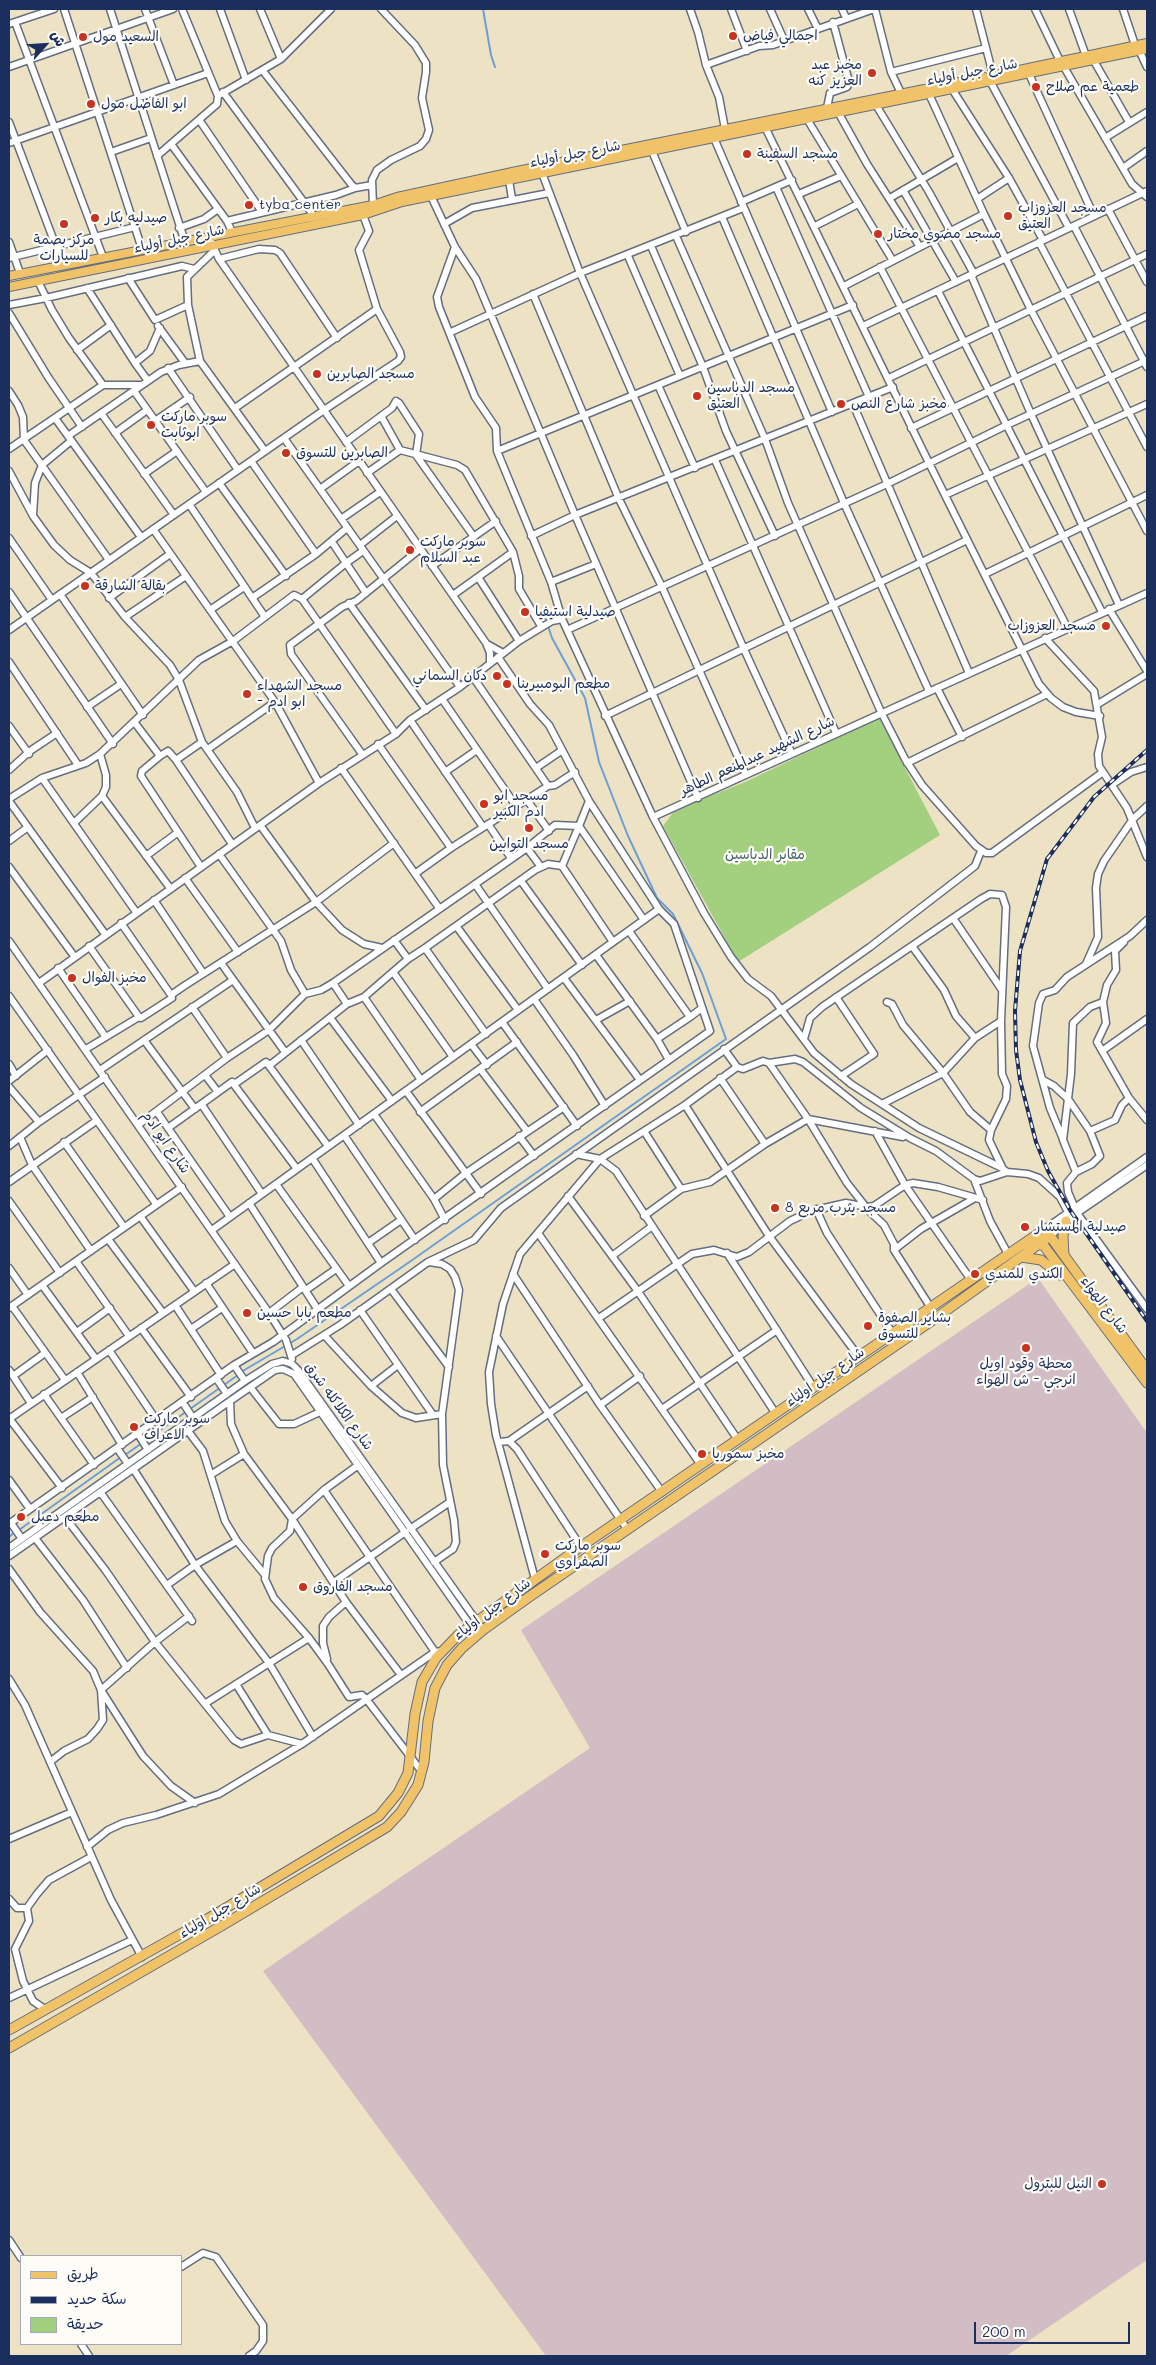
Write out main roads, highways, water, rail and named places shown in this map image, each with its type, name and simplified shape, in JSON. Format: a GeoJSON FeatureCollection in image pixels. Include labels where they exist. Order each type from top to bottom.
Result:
{"type":"FeatureCollection","features":[{"type":"Feature","properties":{"kind":"highway"},"geometry":{"type":"LineString","coordinates":[[1064,1256],[1062,1236],[1067,1216]]}},
{"type":"Feature","properties":{"kind":"highway","name":"شارع الهواء"},"geometry":{"type":"LineString","coordinates":[[1147,1370],[1047,1232],[1035,1239],[1044,1246],[1147,1383]]}},
{"type":"Feature","properties":{"kind":"highway","name":"شارع جبل اولياء"},"geometry":{"type":"LineString","coordinates":[[9,2030],[142,1957],[374,1820],[391,1804],[401,1789],[408,1773],[412,1758],[418,1696],[438,1651],[473,1623],[581,1547],[1008,1254],[1035,1239]]}},
{"type":"Feature","properties":{"kind":"highway","name":"شارع جبل اولياء"},"geometry":{"type":"LineString","coordinates":[[9,2048],[380,1832],[401,1812],[418,1785],[422,1772],[434,1688],[447,1664],[480,1632],[1021,1257],[1035,1239]]}},
{"type":"Feature","properties":{"kind":"highway"},"geometry":{"type":"LineString","coordinates":[[1021,1257],[1041,1260],[1073,1286]]}},
{"type":"Feature","properties":{"kind":"main road","name":"شارع جبل أولياء"},"geometry":{"type":"LineString","coordinates":[[9,276],[184,242],[212,244],[232,232],[373,205],[901,93],[963,84],[1062,64],[1094,61],[1141,48],[1147,43]]}},
{"type":"Feature","properties":{"kind":"main road","name":"شارع جبل أولياء"},"geometry":{"type":"LineString","coordinates":[[992,78],[1029,74],[1086,56],[1141,48]]}},
{"type":"Feature","properties":{"kind":"main road","name":"شارع جبل أولياء"},"geometry":{"type":"LineString","coordinates":[[9,287],[212,244],[363,215],[429,193],[509,180],[652,151],[929,94],[952,89],[963,84]]}},
{"type":"Feature","properties":{"kind":"waterway"},"geometry":{"type":"LineString","coordinates":[[483,9],[495,67]]}},
{"type":"Feature","properties":{"kind":"waterway"},"geometry":{"type":"LineString","coordinates":[[543,612],[546,621]]}},
{"type":"Feature","properties":{"kind":"waterway"},"geometry":{"type":"LineString","coordinates":[[241,1372],[297,1339],[408,1263],[726,1039],[702,973],[673,914],[657,898],[628,836],[599,762],[585,698],[552,638],[548,626]]}},
{"type":"Feature","properties":{"kind":"waterway"},"geometry":{"type":"LineString","coordinates":[[125,1455],[238,1375]]}},
{"type":"Feature","properties":{"kind":"waterway"},"geometry":{"type":"LineString","coordinates":[[19,1530],[121,1457]]}},
{"type":"Feature","properties":{"kind":"waterway"},"geometry":{"type":"LineString","coordinates":[[9,1537],[15,1532]]}},
{"type":"Feature","properties":{"kind":"railway"},"geometry":{"type":"LineString","coordinates":[[1147,750],[1094,797],[1047,859],[1020,951],[1015,1011],[1016,1050],[1020,1080],[1036,1142],[1048,1171],[1070,1210],[1147,1321]]}},
{"type":"Feature","properties":{"kind":"place","name":"اجمالي فياض"},"geometry":{"type":"Point","coordinates":[733,36]}},
{"type":"Feature","properties":{"kind":"place","name":"السعيد مول"},"geometry":{"type":"Point","coordinates":[83,37]}},
{"type":"Feature","properties":{"kind":"place","name":"مخبز عبد العزيز كنه"},"geometry":{"type":"Point","coordinates":[872,73]}},
{"type":"Feature","properties":{"kind":"place","name":"طعمية عم صلاح"},"geometry":{"type":"Point","coordinates":[1036,87]}},
{"type":"Feature","properties":{"kind":"place","name":"ابو الفاضل مول"},"geometry":{"type":"Point","coordinates":[91,104]}},
{"type":"Feature","properties":{"kind":"place","name":"مسجد السفينة"},"geometry":{"type":"Point","coordinates":[747,154]}},
{"type":"Feature","properties":{"kind":"place","name":"tyba center"},"geometry":{"type":"Point","coordinates":[249,205]}},
{"type":"Feature","properties":{"kind":"place","name":"مسجد العزوزاب العتيق"},"geometry":{"type":"Point","coordinates":[1008,216]}},
{"type":"Feature","properties":{"kind":"place","name":"صيدليه بكار"},"geometry":{"type":"Point","coordinates":[95,218]}},
{"type":"Feature","properties":{"kind":"place","name":"مركز بصمة للسيارات"},"geometry":{"type":"Point","coordinates":[64,224]}},
{"type":"Feature","properties":{"kind":"place","name":"مسجد مضوي مختار"},"geometry":{"type":"Point","coordinates":[878,234]}},
{"type":"Feature","properties":{"kind":"place","name":"مسجد الصابرين"},"geometry":{"type":"Point","coordinates":[317,374]}},
{"type":"Feature","properties":{"kind":"place","name":"مسجد الدباسين العتيق"},"geometry":{"type":"Point","coordinates":[697,396]}},
{"type":"Feature","properties":{"kind":"place","name":"مخبز شارع النص"},"geometry":{"type":"Point","coordinates":[841,404]}},
{"type":"Feature","properties":{"kind":"place","name":"سوبر ماركت ابوثابت"},"geometry":{"type":"Point","coordinates":[151,425]}},
{"type":"Feature","properties":{"kind":"place","name":"الصابرين للتسوق"},"geometry":{"type":"Point","coordinates":[286,453]}},
{"type":"Feature","properties":{"kind":"place","name":"سوبر ماركت عبد السلام"},"geometry":{"type":"Point","coordinates":[410,550]}},
{"type":"Feature","properties":{"kind":"place","name":"بقالة الشارقة"},"geometry":{"type":"Point","coordinates":[85,586]}},
{"type":"Feature","properties":{"kind":"place","name":"صيدلية استيفيا"},"geometry":{"type":"Point","coordinates":[525,612]}},
{"type":"Feature","properties":{"kind":"place","name":"مسجد العزوزاب"},"geometry":{"type":"Point","coordinates":[1106,626]}},
{"type":"Feature","properties":{"kind":"place","name":"دكان السماني"},"geometry":{"type":"Point","coordinates":[497,676]}},
{"type":"Feature","properties":{"kind":"place","name":"مطعم البومبيرينا"},"geometry":{"type":"Point","coordinates":[507,684]}},
{"type":"Feature","properties":{"kind":"place","name":"مسجد الشهداء - ابو ادم"},"geometry":{"type":"Point","coordinates":[247,694]}},
{"type":"Feature","properties":{"kind":"place","name":"مسجد ابو ادم الكبير"},"geometry":{"type":"Point","coordinates":[484,804]}},
{"type":"Feature","properties":{"kind":"place","name":"مسجد التوابين"},"geometry":{"type":"Point","coordinates":[529,828]}},
{"type":"Feature","properties":{"kind":"place","name":"مخبز الفوال"},"geometry":{"type":"Point","coordinates":[72,978]}},
{"type":"Feature","properties":{"kind":"place","name":"مسجد يثرب مربع 8"},"geometry":{"type":"Point","coordinates":[775,1208]}},
{"type":"Feature","properties":{"kind":"place","name":"صيدلية المستشار"},"geometry":{"type":"Point","coordinates":[1025,1227]}},
{"type":"Feature","properties":{"kind":"place","name":"الكندي للمندي"},"geometry":{"type":"Point","coordinates":[975,1274]}},
{"type":"Feature","properties":{"kind":"place","name":"مطعم بابا حسين"},"geometry":{"type":"Point","coordinates":[247,1313]}},
{"type":"Feature","properties":{"kind":"place","name":"بشاير الصفوة للتسوق"},"geometry":{"type":"Point","coordinates":[868,1326]}},
{"type":"Feature","properties":{"kind":"place","name":"محطة وقود اويل انرجي - ش الهواء"},"geometry":{"type":"Point","coordinates":[1026,1348]}},
{"type":"Feature","properties":{"kind":"place","name":"سوبر ماركت الاعراف"},"geometry":{"type":"Point","coordinates":[134,1427]}},
{"type":"Feature","properties":{"kind":"place","name":"مخبز سموريا"},"geometry":{"type":"Point","coordinates":[702,1454]}},
{"type":"Feature","properties":{"kind":"place","name":"مطعم دعبل"},"geometry":{"type":"Point","coordinates":[21,1517]}},
{"type":"Feature","properties":{"kind":"place","name":"سوبر ماركت الصفراوي"},"geometry":{"type":"Point","coordinates":[545,1554]}},
{"type":"Feature","properties":{"kind":"place","name":"مسجد الفاروق"},"geometry":{"type":"Point","coordinates":[303,1587]}},
{"type":"Feature","properties":{"kind":"place","name":"النيل للبترول"},"geometry":{"type":"Point","coordinates":[1102,2184]}},
{"type":"Feature","properties":{"kind":"park label","name":"مقابر الدباسين"},"geometry":{"type":"Point","coordinates":[765,855]}}]}
